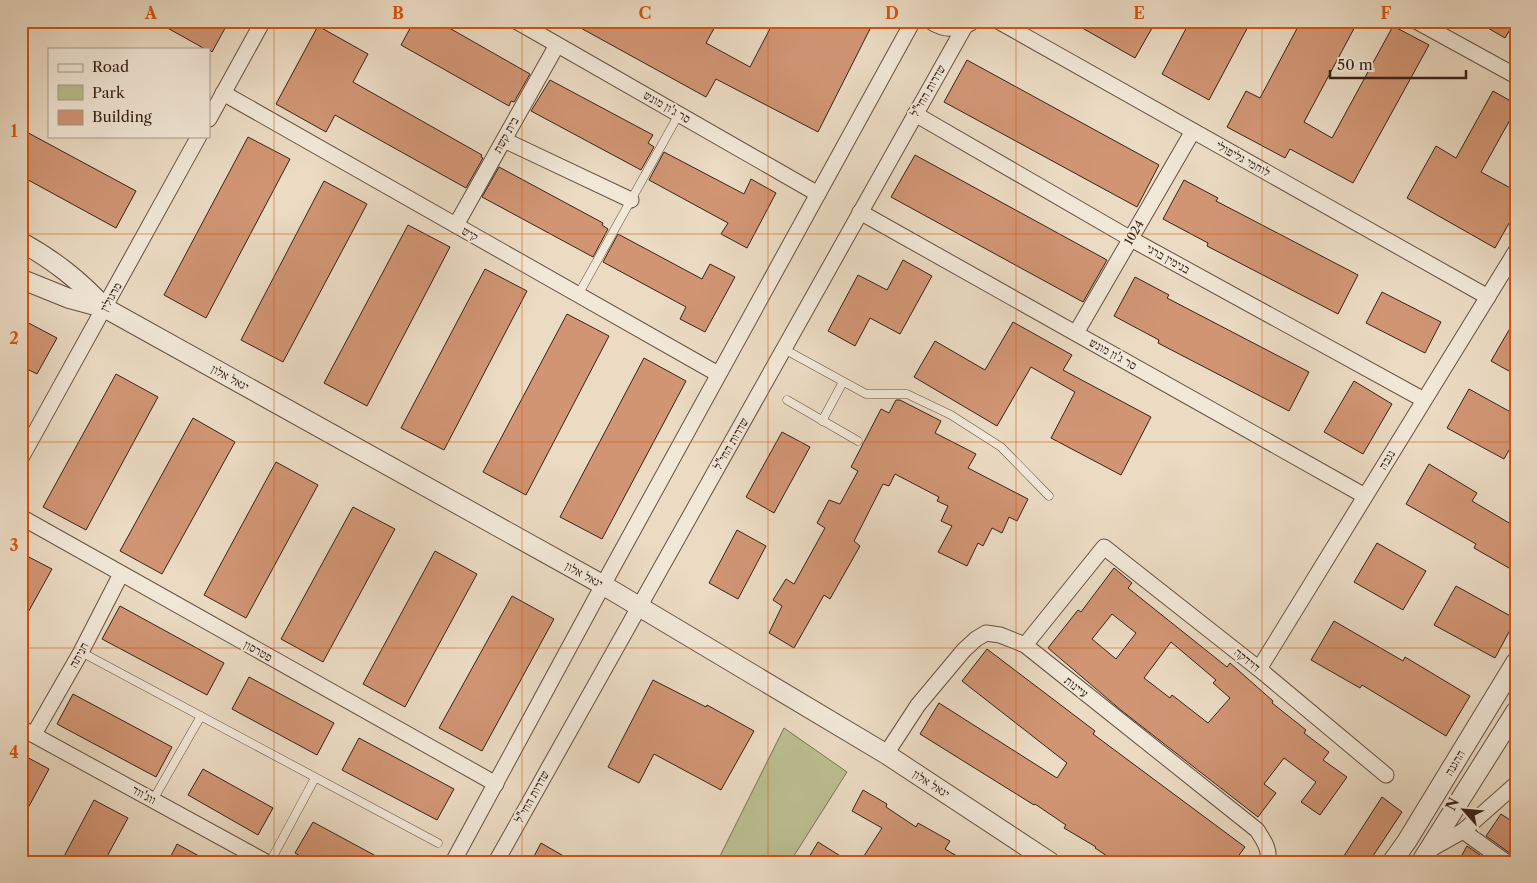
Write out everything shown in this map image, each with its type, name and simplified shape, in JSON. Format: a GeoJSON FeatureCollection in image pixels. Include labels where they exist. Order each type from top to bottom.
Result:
{"type":"FeatureCollection","features":[{"type":"Feature","properties":{"kind":"street"},"geometry":{"type":"LineString","coordinates":[[210,116],[263,21]]}},
{"type":"Feature","properties":{"kind":"street","name":"סר ג'ון מונש"},"geometry":{"type":"LineString","coordinates":[[516,21],[818,194]]}},
{"type":"Feature","properties":{"kind":"street"},"geometry":{"type":"LineString","coordinates":[[453,862],[718,374],[914,21]]}},
{"type":"Feature","properties":{"kind":"street"},"geometry":{"type":"LineString","coordinates":[[930,21],[945,28],[957,29],[969,24]]}},
{"type":"Feature","properties":{"kind":"street","name":"לוחמי גליפולי"},"geometry":{"type":"LineString","coordinates":[[998,21],[1488,297]]}},
{"type":"Feature","properties":{"kind":"street"},"geometry":{"type":"LineString","coordinates":[[1416,21],[1516,76]]}},
{"type":"Feature","properties":{"kind":"street","name":"שדרות החי\"ל"},"geometry":{"type":"LineString","coordinates":[[496,862],[915,114],[969,24]]}},
{"type":"Feature","properties":{"kind":"street","name":"בית קשת"},"geometry":{"type":"LineString","coordinates":[[456,225],[557,45]]}},
{"type":"Feature","properties":{"kind":"street","name":"קיש"},"geometry":{"type":"LineString","coordinates":[[222,93],[718,374]]}},
{"type":"Feature","properties":{"kind":"street","name":"בנימין ברגי"},"geometry":{"type":"LineString","coordinates":[[915,114],[1131,238],[1424,400]]}},
{"type":"Feature","properties":{"kind":"street","name":"1024"},"geometry":{"type":"LineString","coordinates":[[1076,334],[1193,131]]}},
{"type":"Feature","properties":{"kind":"street","name":"מרגולין"},"geometry":{"type":"LineString","coordinates":[[21,458],[198,138]]}},
{"type":"Feature","properties":{"kind":"street"},"geometry":{"type":"LineString","coordinates":[[504,140],[631,200]]}},
{"type":"Feature","properties":{"kind":"street","name":"סר ג'ון מונש"},"geometry":{"type":"LineString","coordinates":[[860,212],[1365,496]]}},
{"type":"Feature","properties":{"kind":"street","name":"יגאל אלון"},"geometry":{"type":"LineString","coordinates":[[21,242],[45,255],[67,271],[86,287],[105,308]]}},
{"type":"Feature","properties":{"kind":"street","name":"נגבה"},"geometry":{"type":"LineString","coordinates":[[1259,669],[1516,251]]}},
{"type":"Feature","properties":{"kind":"street","name":"יגאל אלון"},"geometry":{"type":"LineString","coordinates":[[21,279],[58,295],[105,308],[603,585],[886,754],[1050,862]]}},
{"type":"Feature","properties":{"kind":"street","name":"פטרסון"},"geometry":{"type":"LineString","coordinates":[[21,518],[496,784]]}},
{"type":"Feature","properties":{"kind":"street","name":"דוידקה"},"geometry":{"type":"LineString","coordinates":[[1025,645],[1104,547],[1259,669],[1386,775]]}},
{"type":"Feature","properties":{"kind":"street","name":"חניתה"},"geometry":{"type":"LineString","coordinates":[[28,731],[81,652],[121,574]]}},
{"type":"Feature","properties":{"kind":"street","name":"עיינות"},"geometry":{"type":"LineString","coordinates":[[886,754],[918,705],[964,650],[986,633],[1000,635],[1025,645],[1257,830],[1267,846],[1268,862]]}},
{"type":"Feature","properties":{"kind":"street","name":"ההגנה"},"geometry":{"type":"LineString","coordinates":[[1392,862],[1407,842],[1516,662]]}},
{"type":"Feature","properties":{"kind":"street","name":"ההגנה"},"geometry":{"type":"LineString","coordinates":[[1425,856],[1516,711]]}},
{"type":"Feature","properties":{"kind":"street","name":"ווג'ווד"},"geometry":{"type":"LineString","coordinates":[[28,731],[266,862]]}},
{"type":"Feature","properties":{"kind":"street"},"geometry":{"type":"LineString","coordinates":[[1425,856],[1462,831],[1516,784]]}},
{"type":"Feature","properties":{"kind":"street"},"geometry":{"type":"LineString","coordinates":[[1462,831],[1506,862]]}},
{"type":"Feature","properties":{"kind":"lane"},"geometry":{"type":"LineString","coordinates":[[578,295],[679,114]]}},
{"type":"Feature","properties":{"kind":"lane"},"geometry":{"type":"LineString","coordinates":[[784,350],[866,394],[907,394],[951,415],[1001,447],[1049,496]]}},
{"type":"Feature","properties":{"kind":"lane"},"geometry":{"type":"LineString","coordinates":[[822,421],[843,382]]}},
{"type":"Feature","properties":{"kind":"lane"},"geometry":{"type":"LineString","coordinates":[[786,400],[858,441]]}},
{"type":"Feature","properties":{"kind":"lane"},"geometry":{"type":"LineString","coordinates":[[81,652],[438,844]]}},
{"type":"Feature","properties":{"kind":"lane"},"geometry":{"type":"LineString","coordinates":[[153,800],[201,716]]}},
{"type":"Feature","properties":{"kind":"lane"},"geometry":{"type":"LineString","coordinates":[[270,862],[315,778]]}},
{"type":"Feature","properties":{"kind":"green space"},"geometry":{"type":"Polygon","coordinates":[[[784,728],[847,772],[790,862],[717,862],[784,728]]]}},
{"type":"Feature","properties":{"kind":"building"},"geometry":{"type":"Polygon","coordinates":[[[155,21],[229,21],[212,52],[210,48],[203,48],[155,21]]]}},
{"type":"Feature","properties":{"kind":"building"},"geometry":{"type":"Polygon","coordinates":[[[414,21],[437,21],[530,74],[514,102],[511,101],[509,106],[401,45],[414,21]]]}},
{"type":"Feature","properties":{"kind":"building"},"geometry":{"type":"Polygon","coordinates":[[[568,21],[718,21],[706,43],[750,67],[774,21],[874,21],[818,132],[716,79],[706,97],[568,21]]]}},
{"type":"Feature","properties":{"kind":"building"},"geometry":{"type":"Polygon","coordinates":[[[1070,21],[1156,21],[1135,58],[1070,21]]]}},
{"type":"Feature","properties":{"kind":"building"},"geometry":{"type":"Polygon","coordinates":[[[1190,21],[1251,21],[1209,100],[1162,74],[1190,21]]]}},
{"type":"Feature","properties":{"kind":"building"},"geometry":{"type":"Polygon","coordinates":[[[1301,21],[1358,21],[1304,122],[1332,138],[1393,26],[1429,45],[1353,183],[1290,149],[1285,158],[1227,127],[1246,91],[1260,98],[1301,21]]]}},
{"type":"Feature","properties":{"kind":"building"},"geometry":{"type":"Polygon","coordinates":[[[1476,21],[1515,21],[1505,38],[1476,21]]]}},
{"type":"Feature","properties":{"kind":"building"},"geometry":{"type":"Polygon","coordinates":[[[318,26],[368,54],[353,82],[482,155],[481,157],[483,158],[466,188],[335,115],[326,132],[276,104],[318,26]]]}},
{"type":"Feature","properties":{"kind":"building"},"geometry":{"type":"Polygon","coordinates":[[[967,60],[1159,165],[1137,207],[944,102],[967,60]]]}},
{"type":"Feature","properties":{"kind":"building"},"geometry":{"type":"Polygon","coordinates":[[[550,80],[653,135],[648,143],[654,147],[641,170],[531,111],[550,80]]]}},
{"type":"Feature","properties":{"kind":"building"},"geometry":{"type":"Polygon","coordinates":[[[1493,91],[1516,104],[1516,109],[1481,172],[1516,191],[1516,211],[1495,248],[1407,198],[1436,146],[1456,158],[1493,91]]]}},
{"type":"Feature","properties":{"kind":"building"},"geometry":{"type":"Polygon","coordinates":[[[21,129],[136,191],[116,228],[21,176],[21,129]]]}},
{"type":"Feature","properties":{"kind":"building"},"geometry":{"type":"Polygon","coordinates":[[[248,137],[290,159],[206,318],[164,295],[248,137]]]}},
{"type":"Feature","properties":{"kind":"building"},"geometry":{"type":"Polygon","coordinates":[[[664,152],[744,194],[751,179],[776,193],[747,248],[721,234],[728,223],[649,180],[664,152]]]}},
{"type":"Feature","properties":{"kind":"building"},"geometry":{"type":"Polygon","coordinates":[[[915,155],[1107,260],[1083,302],[891,197],[915,155]]]}},
{"type":"Feature","properties":{"kind":"building"},"geometry":{"type":"Polygon","coordinates":[[[499,167],[603,223],[602,225],[608,229],[593,257],[482,197],[499,167]]]}},
{"type":"Feature","properties":{"kind":"building"},"geometry":{"type":"Polygon","coordinates":[[[1184,180],[1218,198],[1216,201],[1358,275],[1338,314],[1207,246],[1208,243],[1163,219],[1184,180]]]}},
{"type":"Feature","properties":{"kind":"building"},"geometry":{"type":"Polygon","coordinates":[[[324,181],[367,204],[283,362],[241,340],[324,181]]]}},
{"type":"Feature","properties":{"kind":"building"},"geometry":{"type":"Polygon","coordinates":[[[408,225],[450,247],[367,406],[324,383],[408,225]]]}},
{"type":"Feature","properties":{"kind":"building"},"geometry":{"type":"Polygon","coordinates":[[[618,234],[702,279],[710,264],[735,277],[705,332],[680,319],[686,307],[603,262],[618,234]]]}},
{"type":"Feature","properties":{"kind":"building"},"geometry":{"type":"Polygon","coordinates":[[[903,260],[932,276],[900,334],[870,318],[855,346],[828,331],[858,275],[887,290],[903,260]]]}},
{"type":"Feature","properties":{"kind":"building"},"geometry":{"type":"Polygon","coordinates":[[[485,269],[527,291],[444,450],[401,428],[485,269]]]}},
{"type":"Feature","properties":{"kind":"building"},"geometry":{"type":"Polygon","coordinates":[[[1135,277],[1169,295],[1167,298],[1309,372],[1289,411],[1158,343],[1159,340],[1114,316],[1135,277]]]}},
{"type":"Feature","properties":{"kind":"building"},"geometry":{"type":"Polygon","coordinates":[[[1382,292],[1441,322],[1425,353],[1366,323],[1382,292]]]}},
{"type":"Feature","properties":{"kind":"building"},"geometry":{"type":"Polygon","coordinates":[[[567,314],[609,336],[526,495],[483,472],[567,314]]]}},
{"type":"Feature","properties":{"kind":"building"},"geometry":{"type":"Polygon","coordinates":[[[1516,318],[1516,375],[1491,361],[1516,318]]]}},
{"type":"Feature","properties":{"kind":"building"},"geometry":{"type":"Polygon","coordinates":[[[21,319],[57,338],[37,374],[21,366],[21,319]]]}},
{"type":"Feature","properties":{"kind":"building"},"geometry":{"type":"Polygon","coordinates":[[[1013,322],[1072,355],[1063,370],[1151,417],[1121,475],[1051,438],[1075,392],[1031,367],[997,426],[914,377],[935,341],[985,370],[1013,322]]]}},
{"type":"Feature","properties":{"kind":"building"},"geometry":{"type":"Polygon","coordinates":[[[644,358],[686,381],[602,539],[560,517],[644,358]]]}},
{"type":"Feature","properties":{"kind":"building"},"geometry":{"type":"Polygon","coordinates":[[[116,374],[158,397],[86,530],[43,507],[116,374]]]}},
{"type":"Feature","properties":{"kind":"building"},"geometry":{"type":"Polygon","coordinates":[[[1354,381],[1392,404],[1363,454],[1324,432],[1354,381]]]}},
{"type":"Feature","properties":{"kind":"building"},"geometry":{"type":"Polygon","coordinates":[[[1469,389],[1516,415],[1516,438],[1504,459],[1447,428],[1469,389]]]}},
{"type":"Feature","properties":{"kind":"building"},"geometry":{"type":"Polygon","coordinates":[[[896,400],[900,400],[941,421],[935,433],[976,454],[968,468],[1028,499],[1017,521],[1009,517],[1002,533],[992,528],[983,546],[978,543],[967,566],[938,552],[952,526],[941,521],[948,506],[937,501],[939,497],[895,474],[889,486],[883,484],[854,541],[860,546],[830,599],[824,595],[794,648],[769,633],[782,606],[773,600],[786,579],[794,584],[825,528],[817,523],[829,500],[840,504],[858,471],[851,467],[881,409],[889,413],[896,400]]]}},
{"type":"Feature","properties":{"kind":"building"},"geometry":{"type":"Polygon","coordinates":[[[193,418],[235,442],[162,574],[120,551],[193,418]]]}},
{"type":"Feature","properties":{"kind":"building"},"geometry":{"type":"Polygon","coordinates":[[[782,432],[810,447],[774,513],[746,497],[782,432]]]}},
{"type":"Feature","properties":{"kind":"building"},"geometry":{"type":"Polygon","coordinates":[[[276,462],[318,485],[246,618],[204,595],[276,462]]]}},
{"type":"Feature","properties":{"kind":"building"},"geometry":{"type":"Polygon","coordinates":[[[1429,464],[1477,493],[1472,501],[1516,527],[1516,572],[1474,548],[1476,544],[1406,504],[1429,464]]]}},
{"type":"Feature","properties":{"kind":"building"},"geometry":{"type":"Polygon","coordinates":[[[353,507],[395,529],[323,662],[281,639],[353,507]]]}},
{"type":"Feature","properties":{"kind":"building"},"geometry":{"type":"Polygon","coordinates":[[[737,530],[766,546],[738,599],[709,583],[737,530]]]}},
{"type":"Feature","properties":{"kind":"building"},"geometry":{"type":"Polygon","coordinates":[[[1377,543],[1426,571],[1403,610],[1354,582],[1377,543]]]}},
{"type":"Feature","properties":{"kind":"building"},"geometry":{"type":"Polygon","coordinates":[[[435,551],[477,574],[405,707],[363,684],[435,551]]]}},
{"type":"Feature","properties":{"kind":"building"},"geometry":{"type":"Polygon","coordinates":[[[21,553],[52,569],[21,625],[21,553]]]}},
{"type":"Feature","properties":{"kind":"building"},"geometry":{"type":"Polygon","coordinates":[[[1114,568],[1132,583],[1128,588],[1227,667],[1230,663],[1273,701],[1272,703],[1306,730],[1304,733],[1329,752],[1323,760],[1347,777],[1320,815],[1301,802],[1316,782],[1284,758],[1264,784],[1276,793],[1258,817],[1122,711],[1048,648],[1078,610],[1081,612],[1114,568]],[[1112,614],[1092,639],[1116,659],[1136,633],[1112,614]],[[1171,642],[1144,678],[1170,698],[1172,695],[1208,723],[1230,698],[1213,683],[1216,680],[1171,642]]]}},
{"type":"Feature","properties":{"kind":"building"},"geometry":{"type":"Polygon","coordinates":[[[1456,586],[1516,619],[1495,658],[1434,625],[1456,586]]]}},
{"type":"Feature","properties":{"kind":"building"},"geometry":{"type":"Polygon","coordinates":[[[512,596],[554,619],[482,751],[439,728],[512,596]]]}},
{"type":"Feature","properties":{"kind":"building"},"geometry":{"type":"Polygon","coordinates":[[[120,606],[224,663],[207,695],[102,639],[120,606]]]}},
{"type":"Feature","properties":{"kind":"building"},"geometry":{"type":"Polygon","coordinates":[[[1334,621],[1403,661],[1405,657],[1470,696],[1446,736],[1362,685],[1360,688],[1311,660],[1334,621]]]}},
{"type":"Feature","properties":{"kind":"building"},"geometry":{"type":"Polygon","coordinates":[[[987,649],[1095,731],[1093,734],[1245,847],[1234,862],[1116,862],[1096,847],[1064,828],[1066,825],[1035,804],[920,734],[939,703],[1057,778],[1067,763],[962,681],[987,649]]]}},
{"type":"Feature","properties":{"kind":"building"},"geometry":{"type":"Polygon","coordinates":[[[249,677],[334,723],[317,755],[232,709],[249,677]]]}},
{"type":"Feature","properties":{"kind":"building"},"geometry":{"type":"Polygon","coordinates":[[[653,680],[706,707],[707,705],[754,731],[721,790],[654,754],[639,783],[608,767],[653,680]]]}},
{"type":"Feature","properties":{"kind":"building"},"geometry":{"type":"Polygon","coordinates":[[[73,694],[172,747],[156,777],[57,724],[73,694]]]}},
{"type":"Feature","properties":{"kind":"building"},"geometry":{"type":"Polygon","coordinates":[[[359,738],[454,789],[437,820],[342,770],[359,738]]]}},
{"type":"Feature","properties":{"kind":"building"},"geometry":{"type":"Polygon","coordinates":[[[21,754],[49,769],[21,821],[21,754]]]}},
{"type":"Feature","properties":{"kind":"building"},"geometry":{"type":"Polygon","coordinates":[[[203,769],[273,808],[258,835],[188,795],[203,769]]]}},
{"type":"Feature","properties":{"kind":"building"},"geometry":{"type":"Polygon","coordinates":[[[863,790],[887,804],[886,807],[916,827],[918,823],[950,841],[945,849],[967,862],[860,862],[882,828],[852,811],[863,790]]]}},
{"type":"Feature","properties":{"kind":"building"},"geometry":{"type":"Polygon","coordinates":[[[1382,797],[1402,812],[1369,862],[1340,862],[1382,797]]]}},
{"type":"Feature","properties":{"kind":"building"},"geometry":{"type":"Polygon","coordinates":[[[94,800],[128,818],[104,862],[61,862],[94,800]]]}},
{"type":"Feature","properties":{"kind":"building"},"geometry":{"type":"Polygon","coordinates":[[[1501,814],[1516,824],[1516,862],[1511,854],[1486,836],[1501,814]]]}},
{"type":"Feature","properties":{"kind":"building"},"geometry":{"type":"Polygon","coordinates":[[[313,822],[387,862],[311,862],[295,853],[313,822]]]}},
{"type":"Feature","properties":{"kind":"building"},"geometry":{"type":"Polygon","coordinates":[[[818,842],[850,862],[806,862],[818,842]]]}},
{"type":"Feature","properties":{"kind":"building"},"geometry":{"type":"Polygon","coordinates":[[[541,843],[574,862],[531,862],[541,843]]]}},
{"type":"Feature","properties":{"kind":"building"},"geometry":{"type":"Polygon","coordinates":[[[177,844],[210,862],[168,862],[177,844]]]}},
{"type":"Feature","properties":{"kind":"building"},"geometry":{"type":"Polygon","coordinates":[[[1467,846],[1490,862],[1458,862],[1467,846]]]}}]}
